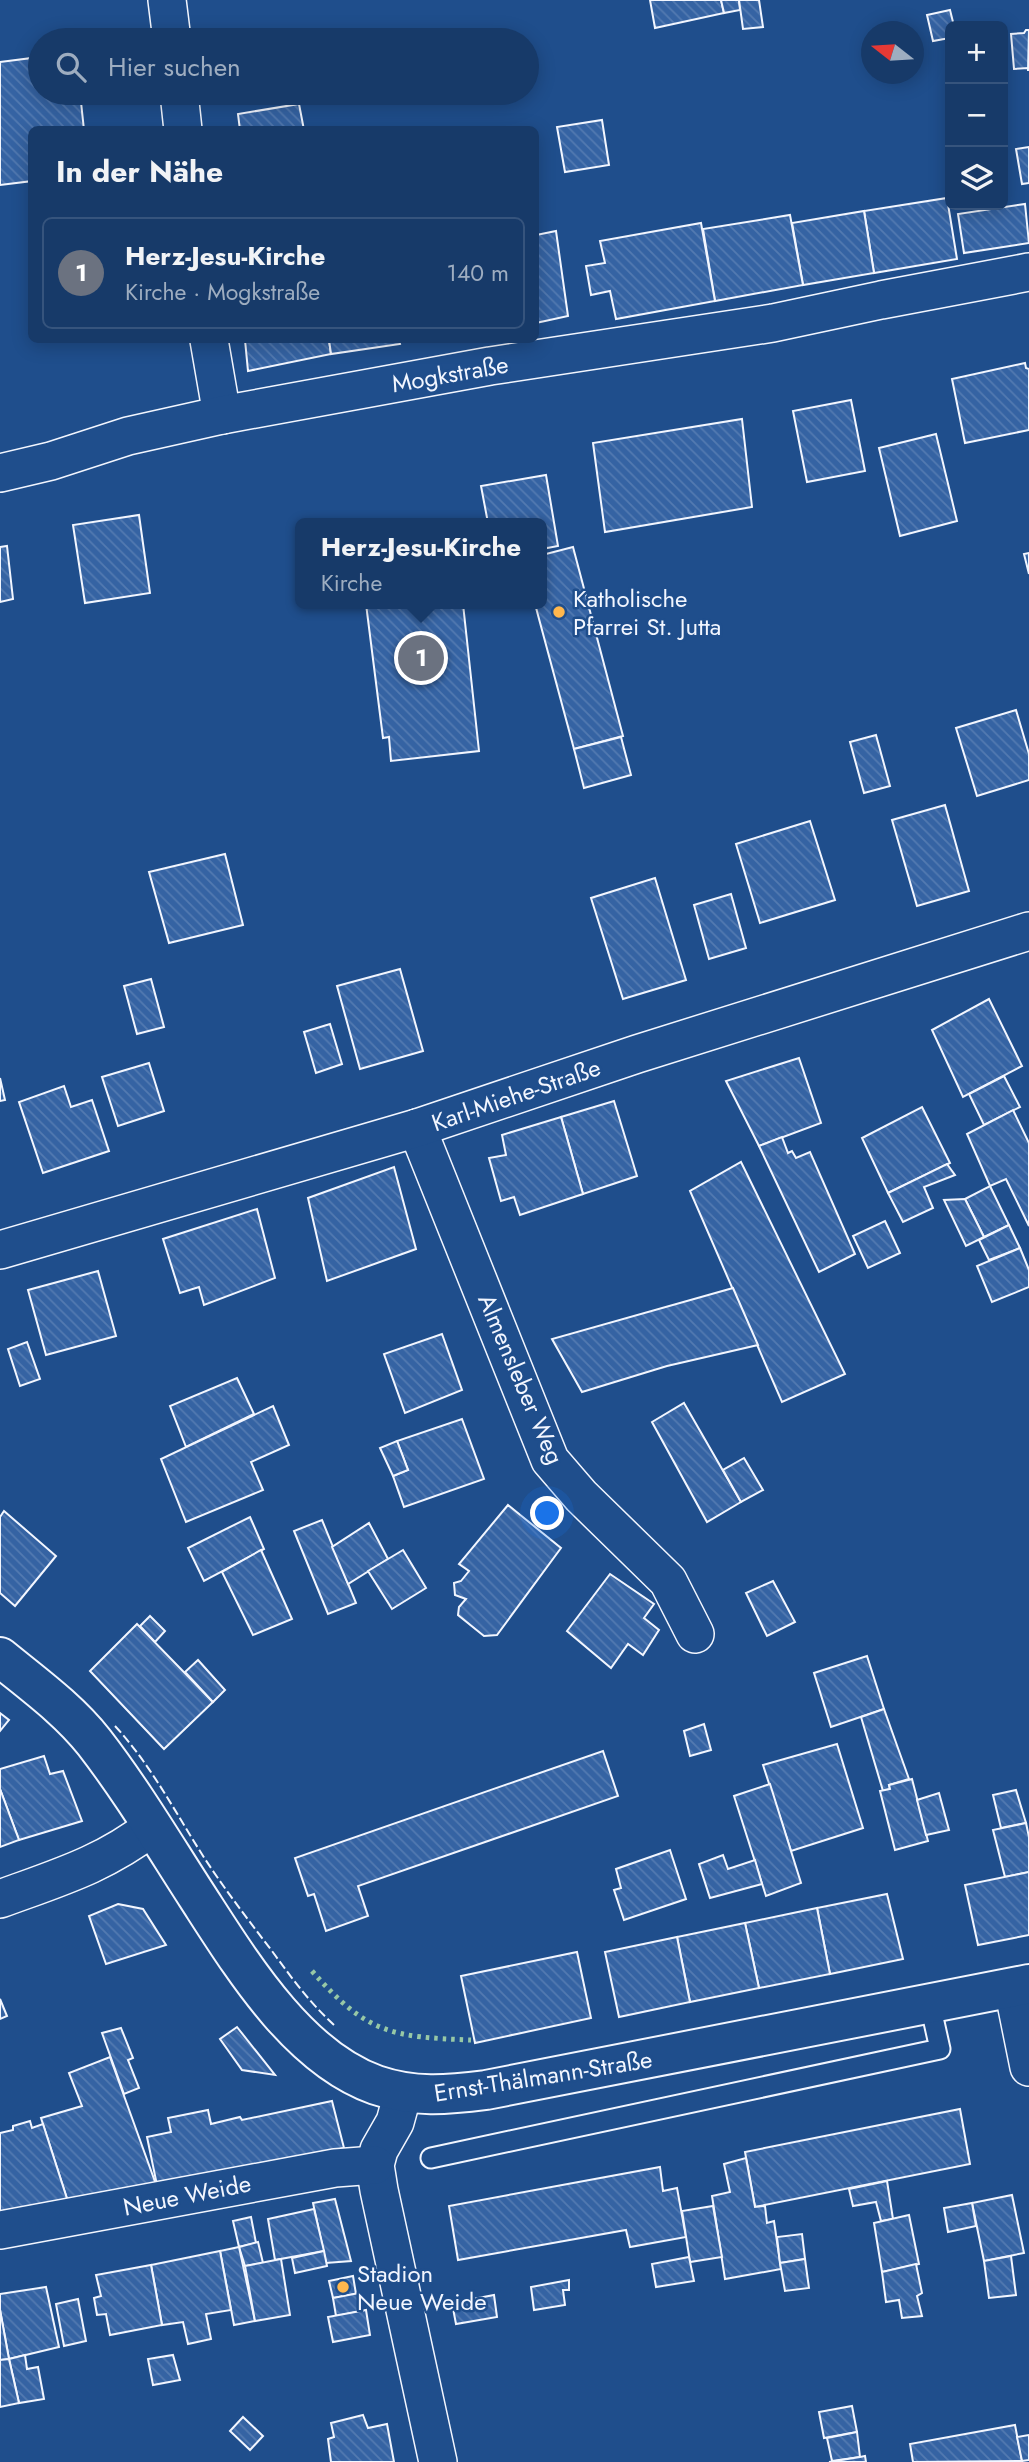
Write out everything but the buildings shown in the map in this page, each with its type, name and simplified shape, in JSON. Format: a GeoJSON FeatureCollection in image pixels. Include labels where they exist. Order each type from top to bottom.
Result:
{"type":"FeatureCollection","features":[{"type":"Feature","properties":{"kind":"street"},"geometry":{"type":"LineString","coordinates":[[167,0],[170,28]]}},
{"type":"Feature","properties":{"kind":"street"},"geometry":{"type":"LineString","coordinates":[[180,105],[183,126]]}},
{"type":"Feature","properties":{"kind":"street","name":"Mogkstraße"},"geometry":{"type":"LineString","coordinates":[[0,472],[51,461],[128,436],[222,415],[491,366],[773,323],[1029,272]]}},
{"type":"Feature","properties":{"kind":"street"},"geometry":{"type":"LineString","coordinates":[[210,343],[222,415]]}},
{"type":"Feature","properties":{"kind":"street","name":"Karl-Miehe-Straße"},"geometry":{"type":"LineString","coordinates":[[0,1250],[418,1128],[637,1054],[1029,931]]}},
{"type":"Feature","properties":{"kind":"street","name":"Almensleber Weg"},"geometry":{"type":"LineString","coordinates":[[418,1128],[550,1461],[580,1496],[668,1581],[695,1634]]}},
{"type":"Feature","properties":{"kind":"street","name":"Ernst-Thälmann-Straße"},"geometry":{"type":"LineString","coordinates":[[0,1657],[78,1724],[95,1743],[229,1945],[292,2025],[341,2068],[375,2085],[403,2093],[447,2095],[486,2090],[1021,1986]]}},
{"type":"Feature","properties":{"kind":"street"},"geometry":{"type":"LineString","coordinates":[[0,1899],[91,1866],[152,1827]]}},
{"type":"Feature","properties":{"kind":"street"},"geometry":{"type":"LineString","coordinates":[[1021,1986],[1029,2067]]}},
{"type":"Feature","properties":{"kind":"street"},"geometry":{"type":"LineString","coordinates":[[403,2093],[395,2122],[379,2150],[376,2165],[379,2190],[438,2462]]}},
{"type":"Feature","properties":{"kind":"street","name":"Neue Weide"},"geometry":{"type":"LineString","coordinates":[[0,2230],[335,2168],[376,2165]]}},
{"type":"Feature","properties":{"kind":"lane"},"geometry":{"type":"LineString","coordinates":[[431,2158],[940,2049],[930,2004]]}},
{"type":"Feature","properties":{"kind":"hedge"},"geometry":{"type":"LineString","coordinates":[[312,1971],[349,2008],[382,2028],[421,2037],[471,2040]]}},
{"type":"Feature","properties":{"kind":"fence"},"geometry":{"type":"LineString","coordinates":[[115,1726],[152,1774],[238,1906],[301,1989],[334,2025]]}},
{"type":"Feature","properties":{"kind":"place","name":"Katholische Pfarrei St. Jutta"},"geometry":{"type":"Point","coordinates":[559,612]}},
{"type":"Feature","properties":{"kind":"place","name":"Herz-Jesu-Kirche"},"geometry":{"type":"Point","coordinates":[421,658]}},
{"type":"Feature","properties":{"kind":"place","name":"Stadion Neue Weide"},"geometry":{"type":"Point","coordinates":[343,2287]}}]}
